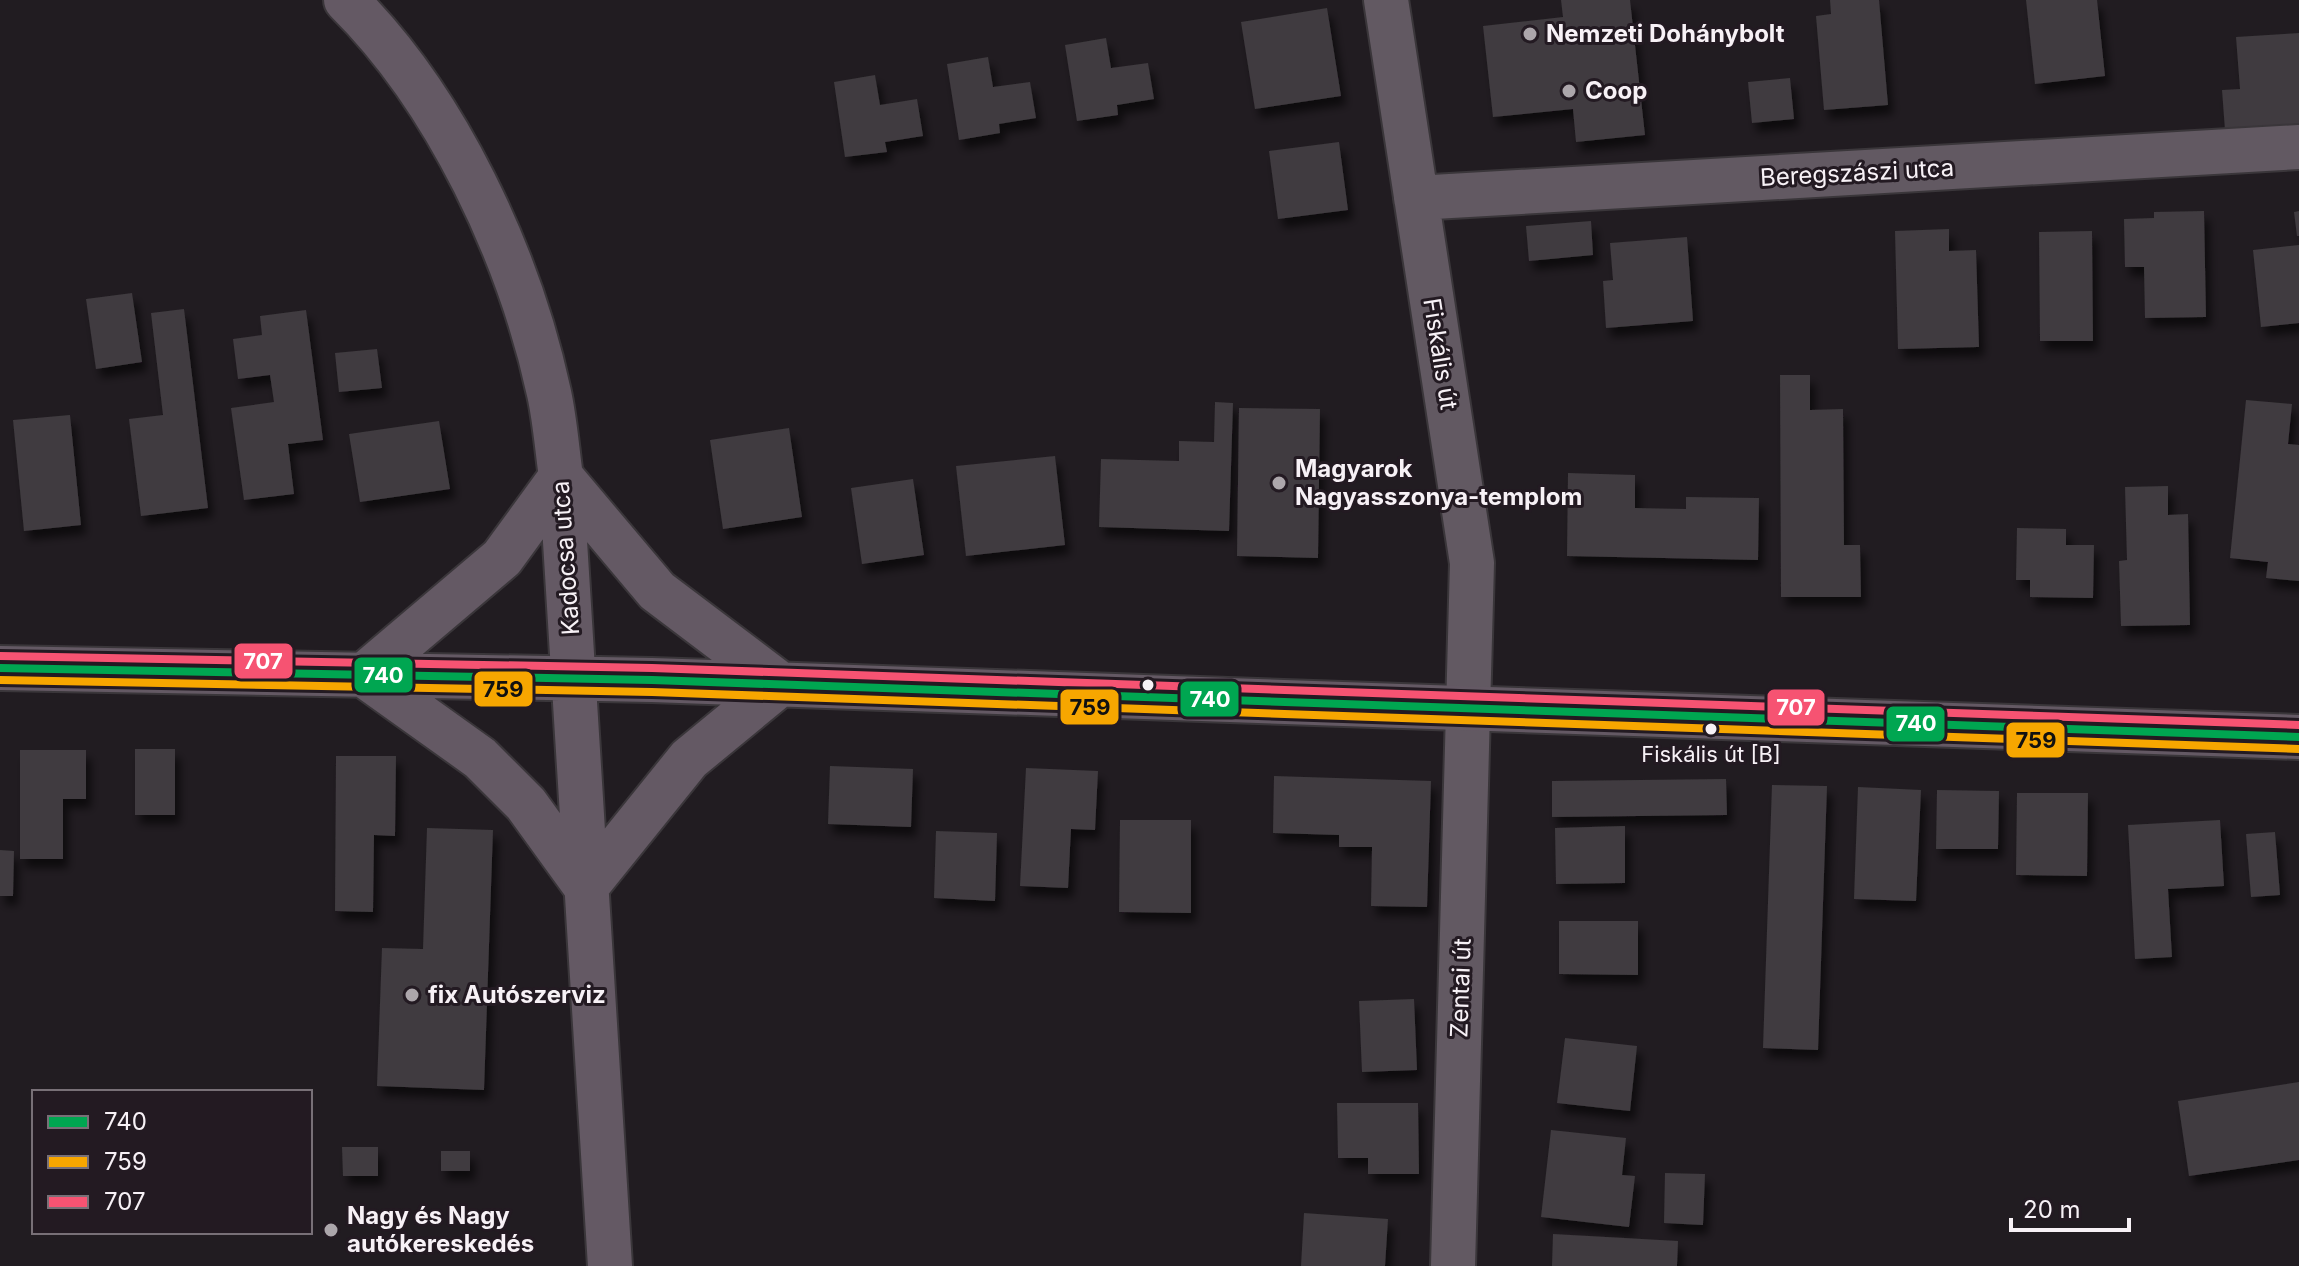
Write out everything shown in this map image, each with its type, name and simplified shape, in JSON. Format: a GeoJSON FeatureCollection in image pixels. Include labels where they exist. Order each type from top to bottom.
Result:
{"type":"FeatureCollection","features":[{"type":"Feature","properties":{"kind":"main road","name":"Kadocsa utca"},"geometry":{"type":"LineString","coordinates":[[346,0],[375,29],[463,159],[527,312],[549,393],[561,477],[610,1266]]}},
{"type":"Feature","properties":{"kind":"main road"},"geometry":{"type":"LineString","coordinates":[[364,675],[502,558],[561,477],[657,591],[780,684]]}},
{"type":"Feature","properties":{"kind":"main road"},"geometry":{"type":"LineString","coordinates":[[0,668],[780,684],[2299,737]]}},
{"type":"Feature","properties":{"kind":"main road"},"geometry":{"type":"LineString","coordinates":[[364,675],[480,758],[526,804],[586,887],[689,759],[780,684]]}},
{"type":"Feature","properties":{"kind":"street","name":"Fiskális út"},"geometry":{"type":"LineString","coordinates":[[1386,0],[1472,563],[1470,710]]}},
{"type":"Feature","properties":{"kind":"street","name":"Beregszászi utca"},"geometry":{"type":"LineString","coordinates":[[1416,198],[2299,147]]}},
{"type":"Feature","properties":{"kind":"street","name":"Zentai út"},"geometry":{"type":"LineString","coordinates":[[1453,1266],[1470,710]]}},
{"type":"Feature","properties":{"kind":"building"},"geometry":{"type":"Polygon","coordinates":[[[1561,0],[1630,0],[1645,135],[1576,142],[1573,109],[1493,117],[1483,26],[1563,17],[1561,0]]]}},
{"type":"Feature","properties":{"kind":"building"},"geometry":{"type":"Polygon","coordinates":[[[1830,0],[1879,0],[1888,105],[1824,110],[1816,16],[1831,14],[1830,0]]]}},
{"type":"Feature","properties":{"kind":"building"},"geometry":{"type":"Polygon","coordinates":[[[2026,0],[2097,0],[2105,76],[2035,84],[2026,0]]]}},
{"type":"Feature","properties":{"kind":"building"},"geometry":{"type":"Polygon","coordinates":[[[1327,8],[1341,96],[1255,109],[1241,22],[1327,8]]]}},
{"type":"Feature","properties":{"kind":"building"},"geometry":{"type":"Polygon","coordinates":[[[2299,33],[2299,124],[2225,130],[2222,90],[2240,89],[2236,37],[2299,33]]]}},
{"type":"Feature","properties":{"kind":"building"},"geometry":{"type":"Polygon","coordinates":[[[1106,38],[1111,68],[1148,63],[1154,99],[1117,105],[1118,115],[1077,121],[1065,45],[1106,38]]]}},
{"type":"Feature","properties":{"kind":"building"},"geometry":{"type":"Polygon","coordinates":[[[988,57],[993,87],[1030,82],[1036,118],[999,124],[1000,133],[959,140],[947,64],[988,57]]]}},
{"type":"Feature","properties":{"kind":"building"},"geometry":{"type":"Polygon","coordinates":[[[875,75],[880,105],[917,99],[923,136],[885,142],[887,152],[845,157],[834,82],[875,75]]]}},
{"type":"Feature","properties":{"kind":"building"},"geometry":{"type":"Polygon","coordinates":[[[1790,78],[1794,119],[1752,123],[1748,82],[1790,78]]]}},
{"type":"Feature","properties":{"kind":"building"},"geometry":{"type":"Polygon","coordinates":[[[1339,142],[1348,210],[1278,219],[1269,151],[1339,142]]]}},
{"type":"Feature","properties":{"kind":"building"},"geometry":{"type":"Polygon","coordinates":[[[2204,211],[2206,317],[2145,318],[2144,267],[2125,267],[2124,219],[2154,218],[2154,212],[2204,211]]]}},
{"type":"Feature","properties":{"kind":"building"},"geometry":{"type":"Polygon","coordinates":[[[2299,211],[2299,236],[2297,236],[2294,212],[2299,211]]]}},
{"type":"Feature","properties":{"kind":"building"},"geometry":{"type":"Polygon","coordinates":[[[1591,221],[1593,255],[1529,261],[1526,226],[1591,221]]]}},
{"type":"Feature","properties":{"kind":"building"},"geometry":{"type":"Polygon","coordinates":[[[1949,229],[1949,251],[1976,250],[1979,347],[1898,349],[1895,231],[1949,229]]]}},
{"type":"Feature","properties":{"kind":"building"},"geometry":{"type":"Polygon","coordinates":[[[2092,231],[2093,341],[2040,341],[2039,232],[2092,231]]]}},
{"type":"Feature","properties":{"kind":"building"},"geometry":{"type":"Polygon","coordinates":[[[1687,237],[1693,321],[1606,328],[1603,281],[1613,280],[1610,243],[1687,237]]]}},
{"type":"Feature","properties":{"kind":"building"},"geometry":{"type":"Polygon","coordinates":[[[2299,245],[2299,323],[2261,327],[2253,250],[2299,245]]]}},
{"type":"Feature","properties":{"kind":"building"},"geometry":{"type":"Polygon","coordinates":[[[132,293],[142,362],[96,369],[86,299],[132,293]]]}},
{"type":"Feature","properties":{"kind":"building"},"geometry":{"type":"Polygon","coordinates":[[[184,309],[208,508],[141,516],[129,419],[163,415],[151,313],[184,309]]]}},
{"type":"Feature","properties":{"kind":"building"},"geometry":{"type":"Polygon","coordinates":[[[306,310],[323,440],[288,444],[294,494],[244,500],[231,408],[274,402],[270,375],[238,379],[233,339],[262,335],[260,316],[306,310]]]}},
{"type":"Feature","properties":{"kind":"building"},"geometry":{"type":"Polygon","coordinates":[[[377,349],[382,388],[339,392],[335,353],[377,349]]]}},
{"type":"Feature","properties":{"kind":"building"},"geometry":{"type":"Polygon","coordinates":[[[1780,375],[1810,375],[1810,410],[1843,409],[1844,545],[1860,545],[1861,597],[1781,597],[1780,375]]]}},
{"type":"Feature","properties":{"kind":"building"},"geometry":{"type":"Polygon","coordinates":[[[2246,400],[2292,404],[2288,444],[2299,445],[2299,581],[2266,578],[2268,562],[2230,558],[2246,400]]]}},
{"type":"Feature","properties":{"kind":"building"},"geometry":{"type":"Polygon","coordinates":[[[1215,402],[1233,403],[1229,531],[1099,527],[1101,459],[1179,461],[1179,441],[1214,442],[1215,402]]]}},
{"type":"Feature","properties":{"kind":"building","name":"Magyarok Nagyasszonya-templom"},"geometry":{"type":"Polygon","coordinates":[[[1239,408],[1320,409],[1318,558],[1237,556],[1239,408]]]}},
{"type":"Feature","properties":{"kind":"building"},"geometry":{"type":"Polygon","coordinates":[[[70,415],[81,525],[24,531],[13,420],[70,415]]]}},
{"type":"Feature","properties":{"kind":"building"},"geometry":{"type":"Polygon","coordinates":[[[439,421],[450,489],[360,502],[349,434],[439,421]]]}},
{"type":"Feature","properties":{"kind":"building"},"geometry":{"type":"Polygon","coordinates":[[[789,428],[802,517],[723,529],[710,440],[789,428]]]}},
{"type":"Feature","properties":{"kind":"building"},"geometry":{"type":"Polygon","coordinates":[[[1055,456],[1065,545],[966,556],[956,466],[1055,456]]]}},
{"type":"Feature","properties":{"kind":"building"},"geometry":{"type":"Polygon","coordinates":[[[1568,473],[1635,475],[1635,508],[1686,509],[1686,497],[1759,498],[1758,560],[1567,556],[1568,473]]]}},
{"type":"Feature","properties":{"kind":"building"},"geometry":{"type":"Polygon","coordinates":[[[913,479],[924,555],[862,564],[851,488],[913,479]]]}},
{"type":"Feature","properties":{"kind":"building"},"geometry":{"type":"Polygon","coordinates":[[[2168,486],[2168,515],[2188,514],[2190,625],[2121,626],[2119,561],[2127,560],[2125,487],[2168,486]]]}},
{"type":"Feature","properties":{"kind":"building"},"geometry":{"type":"Polygon","coordinates":[[[2017,528],[2066,529],[2066,545],[2094,545],[2093,598],[2030,597],[2030,580],[2016,580],[2017,528]]]}},
{"type":"Feature","properties":{"kind":"building"},"geometry":{"type":"Polygon","coordinates":[[[135,749],[175,749],[175,815],[135,815],[135,749]]]}},
{"type":"Feature","properties":{"kind":"building"},"geometry":{"type":"Polygon","coordinates":[[[20,750],[86,750],[86,799],[63,799],[63,859],[20,859],[20,750]]]}},
{"type":"Feature","properties":{"kind":"building"},"geometry":{"type":"Polygon","coordinates":[[[336,756],[396,756],[395,836],[374,835],[373,912],[335,911],[336,756]]]}},
{"type":"Feature","properties":{"kind":"building"},"geometry":{"type":"Polygon","coordinates":[[[830,766],[913,769],[911,827],[828,824],[830,766]]]}},
{"type":"Feature","properties":{"kind":"building"},"geometry":{"type":"Polygon","coordinates":[[[1026,768],[1098,771],[1095,830],[1071,829],[1068,888],[1020,886],[1026,768]]]}},
{"type":"Feature","properties":{"kind":"building"},"geometry":{"type":"Polygon","coordinates":[[[1274,776],[1431,781],[1427,907],[1371,906],[1372,847],[1339,847],[1339,835],[1273,833],[1274,776]]]}},
{"type":"Feature","properties":{"kind":"building"},"geometry":{"type":"Polygon","coordinates":[[[1726,779],[1727,815],[1552,817],[1552,781],[1726,779]]]}},
{"type":"Feature","properties":{"kind":"building"},"geometry":{"type":"Polygon","coordinates":[[[1772,785],[1827,786],[1818,1050],[1763,1048],[1772,785]]]}},
{"type":"Feature","properties":{"kind":"building"},"geometry":{"type":"Polygon","coordinates":[[[1858,787],[1921,790],[1916,901],[1854,899],[1858,787]]]}},
{"type":"Feature","properties":{"kind":"building"},"geometry":{"type":"Polygon","coordinates":[[[1937,790],[1999,791],[1998,849],[1936,849],[1937,790]]]}},
{"type":"Feature","properties":{"kind":"building"},"geometry":{"type":"Polygon","coordinates":[[[2017,793],[2088,793],[2087,876],[2016,875],[2017,793]]]}},
{"type":"Feature","properties":{"kind":"building"},"geometry":{"type":"Polygon","coordinates":[[[1120,820],[1191,820],[1191,913],[1119,912],[1120,820]]]}},
{"type":"Feature","properties":{"kind":"building"},"geometry":{"type":"Polygon","coordinates":[[[2220,820],[2224,886],[2168,889],[2172,957],[2135,959],[2128,825],[2220,820]]]}},
{"type":"Feature","properties":{"kind":"building"},"geometry":{"type":"Polygon","coordinates":[[[1625,826],[1625,883],[1556,884],[1555,828],[1625,826]]]}},
{"type":"Feature","properties":{"kind":"building"},"geometry":{"type":"Polygon","coordinates":[[[427,828],[493,830],[484,1090],[377,1086],[382,948],[423,949],[427,828]]]}},
{"type":"Feature","properties":{"kind":"building"},"geometry":{"type":"Polygon","coordinates":[[[936,831],[997,833],[995,901],[934,898],[936,831]]]}},
{"type":"Feature","properties":{"kind":"building"},"geometry":{"type":"Polygon","coordinates":[[[2275,832],[2280,895],[2251,897],[2246,834],[2275,832]]]}},
{"type":"Feature","properties":{"kind":"building"},"geometry":{"type":"Polygon","coordinates":[[[0,850],[14,851],[13,896],[0,896],[0,850]]]}},
{"type":"Feature","properties":{"kind":"building"},"geometry":{"type":"Polygon","coordinates":[[[1559,921],[1638,921],[1638,975],[1559,974],[1559,921]]]}},
{"type":"Feature","properties":{"kind":"building"},"geometry":{"type":"Polygon","coordinates":[[[1414,999],[1417,1070],[1362,1072],[1359,1001],[1414,999]]]}},
{"type":"Feature","properties":{"kind":"building"},"geometry":{"type":"Polygon","coordinates":[[[1565,1038],[1637,1046],[1630,1111],[1557,1103],[1565,1038]]]}},
{"type":"Feature","properties":{"kind":"building"},"geometry":{"type":"Polygon","coordinates":[[[2299,1082],[2299,1160],[2189,1176],[2178,1101],[2299,1082]]]}},
{"type":"Feature","properties":{"kind":"building"},"geometry":{"type":"Polygon","coordinates":[[[1337,1103],[1418,1103],[1419,1174],[1368,1174],[1368,1158],[1338,1158],[1337,1103]]]}},
{"type":"Feature","properties":{"kind":"building"},"geometry":{"type":"Polygon","coordinates":[[[1551,1130],[1626,1138],[1622,1175],[1635,1176],[1629,1227],[1541,1217],[1551,1130]]]}},
{"type":"Feature","properties":{"kind":"building"},"geometry":{"type":"Polygon","coordinates":[[[342,1147],[378,1147],[378,1176],[343,1176],[342,1147]]]}},
{"type":"Feature","properties":{"kind":"building"},"geometry":{"type":"Polygon","coordinates":[[[441,1151],[470,1151],[470,1171],[441,1171],[441,1151]]]}},
{"type":"Feature","properties":{"kind":"building"},"geometry":{"type":"Polygon","coordinates":[[[1665,1173],[1705,1174],[1703,1225],[1664,1223],[1665,1173]]]}},
{"type":"Feature","properties":{"kind":"building"},"geometry":{"type":"Polygon","coordinates":[[[1304,1213],[1388,1219],[1385,1266],[1301,1266],[1304,1213]]]}},
{"type":"Feature","properties":{"kind":"building"},"geometry":{"type":"Polygon","coordinates":[[[1553,1234],[1678,1241],[1677,1266],[1552,1266],[1553,1234]]]}},
{"type":"Feature","properties":{"kind":"transit line","name":"707"},"geometry":{"type":"LineString","coordinates":[[0,656],[652,668],[2299,725]]}},
{"type":"Feature","properties":{"kind":"transit line","name":"740"},"geometry":{"type":"LineString","coordinates":[[0,668],[652,680],[2299,737]]}},
{"type":"Feature","properties":{"kind":"transit line","name":"759"},"geometry":{"type":"LineString","coordinates":[[0,680],[652,692],[2299,749]]}},
{"type":"Feature","properties":{"kind":"place","name":"Nemzeti Dohánybolt"},"geometry":{"type":"Point","coordinates":[1530,34]}},
{"type":"Feature","properties":{"kind":"place","name":"Coop"},"geometry":{"type":"Point","coordinates":[1569,91]}},
{"type":"Feature","properties":{"kind":"place","name":"Magyarok Nagyasszonya-templom"},"geometry":{"type":"Point","coordinates":[1279,483]}},
{"type":"Feature","properties":{"kind":"place","name":"Fiskális út [B]"},"geometry":{"type":"Point","coordinates":[1711,729]}},
{"type":"Feature","properties":{"kind":"place","name":"fix Autószerviz"},"geometry":{"type":"Point","coordinates":[412,995]}},
{"type":"Feature","properties":{"kind":"place","name":"Nagy és Nagy autókereskedés"},"geometry":{"type":"Point","coordinates":[331,1230]}}]}
